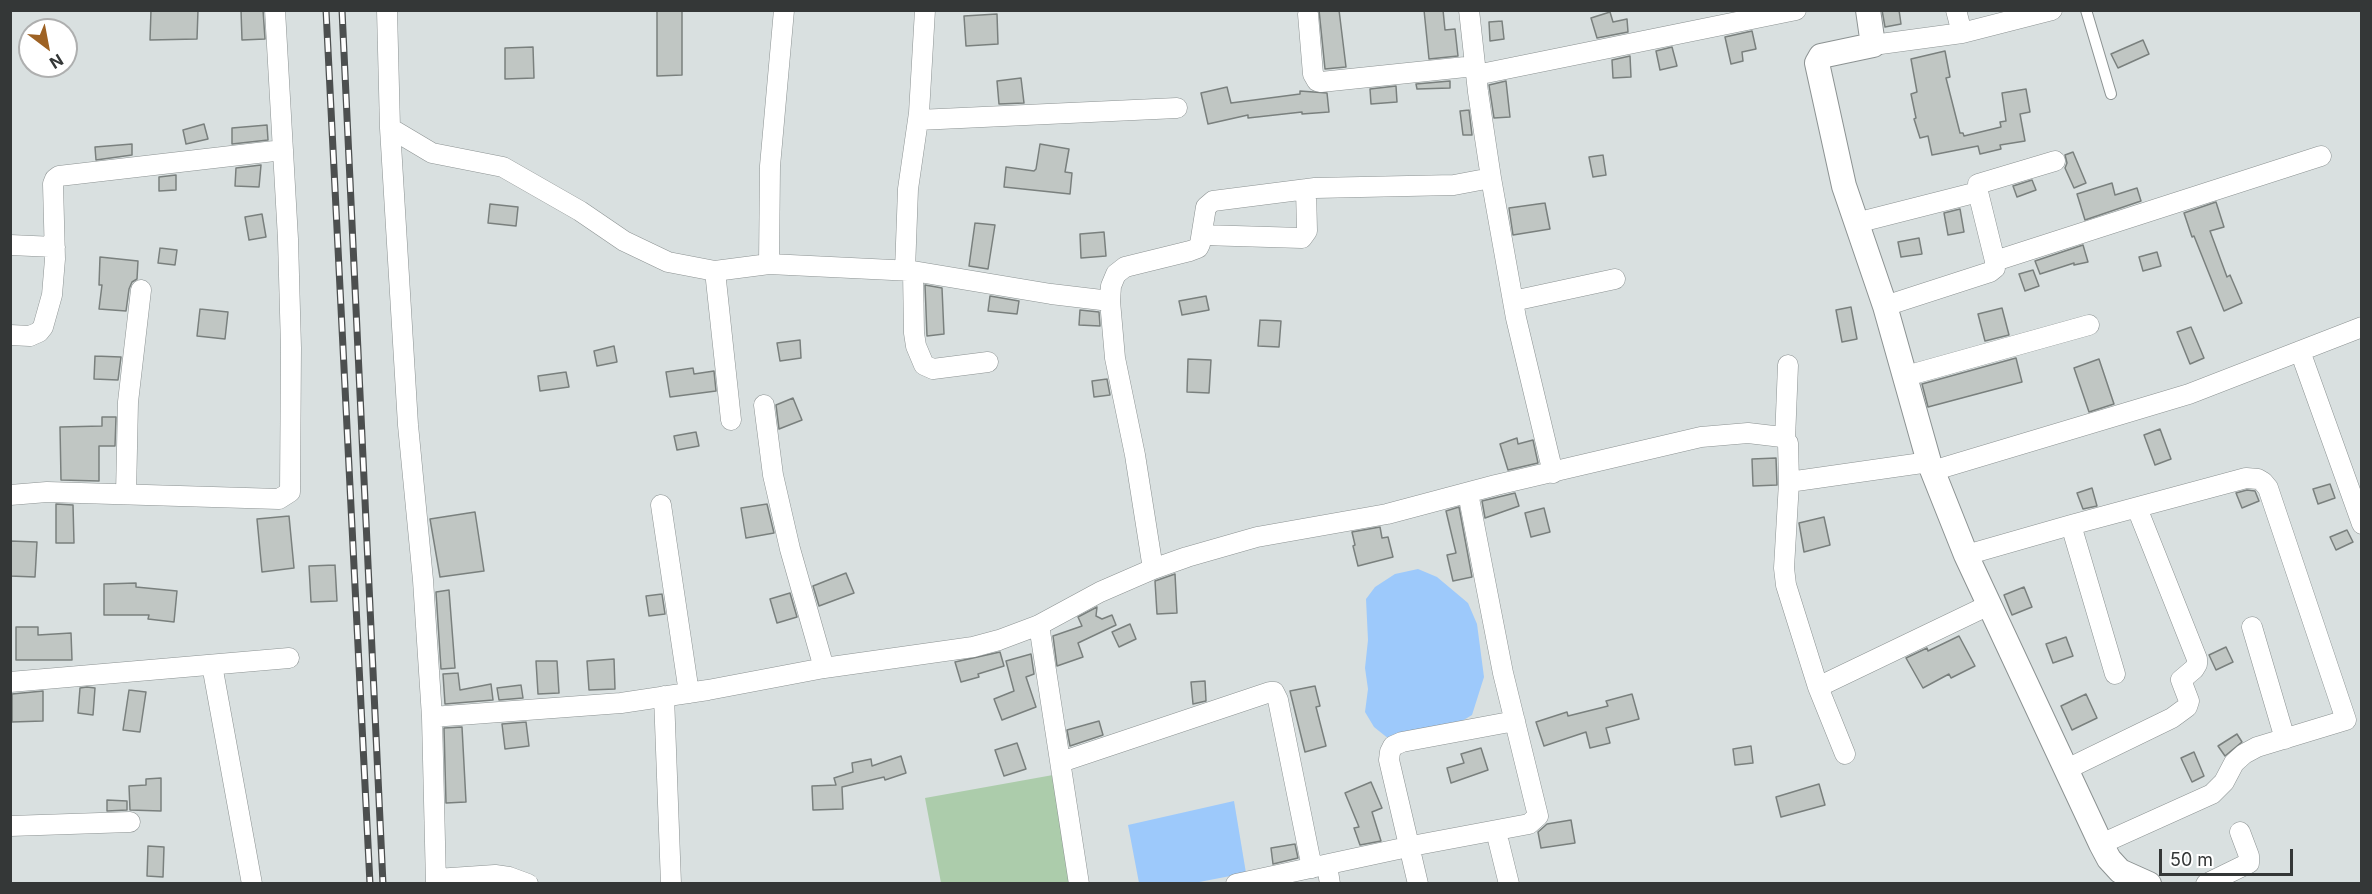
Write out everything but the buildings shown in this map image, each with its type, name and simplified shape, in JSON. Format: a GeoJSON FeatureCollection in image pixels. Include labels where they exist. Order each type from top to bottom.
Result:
{"type":"FeatureCollection","features":[{"type":"Feature","properties":{"kind":"street"},"geometry":{"type":"LineString","coordinates":[[10,495],[47,492],[279,499],[290,492],[291,348],[275,10]]}},
{"type":"Feature","properties":{"kind":"street"},"geometry":{"type":"LineString","coordinates":[[387,10],[390,128],[408,424],[423,580],[432,717],[436,881],[495,875],[528,884]]}},
{"type":"Feature","properties":{"kind":"street"},"geometry":{"type":"LineString","coordinates":[[769,264],[770,166],[784,10]]}},
{"type":"Feature","properties":{"kind":"street"},"geometry":{"type":"LineString","coordinates":[[926,10],[918,120],[908,189],[909,270],[916,346],[924,365],[933,369],[988,362]]}},
{"type":"Feature","properties":{"kind":"street"},"geometry":{"type":"LineString","coordinates":[[1469,10],[1491,178],[1513,301],[1553,473]]}},
{"type":"Feature","properties":{"kind":"street"},"geometry":{"type":"LineString","coordinates":[[1308,14],[1313,74],[1317,81],[1321,82],[1476,70],[1796,10]]}},
{"type":"Feature","properties":{"kind":"street"},"geometry":{"type":"LineString","coordinates":[[1868,10],[1873,45]]}},
{"type":"Feature","properties":{"kind":"street"},"geometry":{"type":"LineString","coordinates":[[1956,10],[1962,33]]}},
{"type":"Feature","properties":{"kind":"street"},"geometry":{"type":"LineString","coordinates":[[2052,10],[1962,33],[1873,45],[1821,56],[1817,60],[1844,186],[1885,306],[1930,467],[1966,555],[2101,844],[2109,859],[2120,872],[2149,884]]}},
{"type":"Feature","properties":{"kind":"street"},"geometry":{"type":"LineString","coordinates":[[918,120],[1177,108]]}},
{"type":"Feature","properties":{"kind":"street"},"geometry":{"type":"LineString","coordinates":[[390,128],[432,153],[503,167],[580,211],[624,241],[668,262],[715,271],[769,264],[909,270],[1051,294],[1110,301]]}},
{"type":"Feature","properties":{"kind":"street"},"geometry":{"type":"LineString","coordinates":[[10,335],[30,336],[39,332],[43,327],[52,295],[55,247],[53,184],[59,176],[283,150]]}},
{"type":"Feature","properties":{"kind":"street"},"geometry":{"type":"LineString","coordinates":[[1995,261],[2321,156]]}},
{"type":"Feature","properties":{"kind":"street"},"geometry":{"type":"LineString","coordinates":[[1885,306],[1990,272],[1995,268],[1978,184],[2055,161]]}},
{"type":"Feature","properties":{"kind":"street"},"geometry":{"type":"LineString","coordinates":[[1152,569],[1135,455],[1115,358],[1110,301],[1111,286],[1116,274],[1125,267],[1194,250],[1200,244],[1206,207],[1213,201],[1306,189],[1454,185],[1491,178]]}},
{"type":"Feature","properties":{"kind":"street"},"geometry":{"type":"LineString","coordinates":[[1202,235],[1302,238],[1307,231],[1306,189]]}},
{"type":"Feature","properties":{"kind":"street"},"geometry":{"type":"LineString","coordinates":[[1856,223],[1978,192]]}},
{"type":"Feature","properties":{"kind":"street"},"geometry":{"type":"LineString","coordinates":[[10,245],[55,247]]}},
{"type":"Feature","properties":{"kind":"street"},"geometry":{"type":"LineString","coordinates":[[715,271],[731,420]]}},
{"type":"Feature","properties":{"kind":"street"},"geometry":{"type":"LineString","coordinates":[[1513,301],[1615,279]]}},
{"type":"Feature","properties":{"kind":"street"},"geometry":{"type":"LineString","coordinates":[[126,494],[128,402],[141,290]]}},
{"type":"Feature","properties":{"kind":"street"},"geometry":{"type":"LineString","coordinates":[[1906,376],[2089,325]]}},
{"type":"Feature","properties":{"kind":"street"},"geometry":{"type":"LineString","coordinates":[[1789,482],[1930,467],[2189,394],[2361,327]]}},
{"type":"Feature","properties":{"kind":"street"},"geometry":{"type":"LineString","coordinates":[[2300,351],[2361,524]]}},
{"type":"Feature","properties":{"kind":"street"},"geometry":{"type":"LineString","coordinates":[[1788,365],[1785,439],[1788,443],[1789,482],[1784,568],[1786,585],[1818,687],[1845,754]]}},
{"type":"Feature","properties":{"kind":"street"},"geometry":{"type":"LineString","coordinates":[[764,405],[768,441],[790,549],[824,668]]}},
{"type":"Feature","properties":{"kind":"street"},"geometry":{"type":"LineString","coordinates":[[432,717],[621,703],[690,693],[824,668],[973,648],[1039,625],[1100,592],[1152,569],[1257,537],[1387,514],[1701,437],[1748,433],[1776,435],[1785,439]]}},
{"type":"Feature","properties":{"kind":"street"},"geometry":{"type":"LineString","coordinates":[[1966,555],[2246,478],[2264,482],[2354,719],[2257,747],[2234,763],[2224,782],[2212,794],[2101,844]]}},
{"type":"Feature","properties":{"kind":"street"},"geometry":{"type":"LineString","coordinates":[[1236,884],[1323,872],[1408,847],[1529,824],[1538,816],[1503,673],[1468,493]]}},
{"type":"Feature","properties":{"kind":"street"},"geometry":{"type":"LineString","coordinates":[[661,505],[690,693]]}},
{"type":"Feature","properties":{"kind":"street"},"geometry":{"type":"LineString","coordinates":[[2066,770],[2172,718],[2187,707],[2189,701],[2181,680],[2194,669],[2197,659],[2137,508]]}},
{"type":"Feature","properties":{"kind":"street"},"geometry":{"type":"LineString","coordinates":[[2071,525],[2115,674]]}},
{"type":"Feature","properties":{"kind":"street"},"geometry":{"type":"LineString","coordinates":[[1818,687],[1989,604]]}},
{"type":"Feature","properties":{"kind":"street"},"geometry":{"type":"LineString","coordinates":[[1039,625],[1079,884]]}},
{"type":"Feature","properties":{"kind":"street"},"geometry":{"type":"LineString","coordinates":[[2252,627],[2285,739]]}},
{"type":"Feature","properties":{"kind":"street"},"geometry":{"type":"LineString","coordinates":[[10,682],[289,658]]}},
{"type":"Feature","properties":{"kind":"street"},"geometry":{"type":"LineString","coordinates":[[213,665],[252,884]]}},
{"type":"Feature","properties":{"kind":"street"},"geometry":{"type":"LineString","coordinates":[[1061,762],[1274,692],[1323,872]]}},
{"type":"Feature","properties":{"kind":"street"},"geometry":{"type":"LineString","coordinates":[[664,696],[671,884]]}},
{"type":"Feature","properties":{"kind":"street"},"geometry":{"type":"LineString","coordinates":[[1418,884],[1389,760],[1393,746],[1402,742],[1515,721]]}},
{"type":"Feature","properties":{"kind":"street"},"geometry":{"type":"LineString","coordinates":[[10,826],[130,822]]}},
{"type":"Feature","properties":{"kind":"street"},"geometry":{"type":"LineString","coordinates":[[1496,831],[1509,884]]}},
{"type":"Feature","properties":{"kind":"street"},"geometry":{"type":"LineString","coordinates":[[2206,884],[2249,863],[2249,856],[2240,832]]}},
{"type":"Feature","properties":{"kind":"lane"},"geometry":{"type":"LineString","coordinates":[[2086,10],[2111,94]]}},
{"type":"Feature","properties":{"kind":"green space"},"geometry":{"type":"Polygon","coordinates":[[[1053,775],[1069,883],[941,883],[925,798],[1053,775]]]}},
{"type":"Feature","properties":{"kind":"water"},"geometry":{"type":"Polygon","coordinates":[[[1418,569],[1437,577],[1468,603],[1477,624],[1484,677],[1472,715],[1462,721],[1389,739],[1374,727],[1365,712],[1368,689],[1365,668],[1368,640],[1366,599],[1375,587],[1395,574],[1418,569]]]}},
{"type":"Feature","properties":{"kind":"water"},"geometry":{"type":"Polygon","coordinates":[[[1234,801],[1246,873],[1194,883],[1139,883],[1128,825],[1234,801]]]}},
{"type":"Feature","properties":{"kind":"railway"},"geometry":{"type":"LineString","coordinates":[[326,10],[370,884]]}},
{"type":"Feature","properties":{"kind":"railway"},"geometry":{"type":"LineString","coordinates":[[342,10],[383,884]]}}]}
